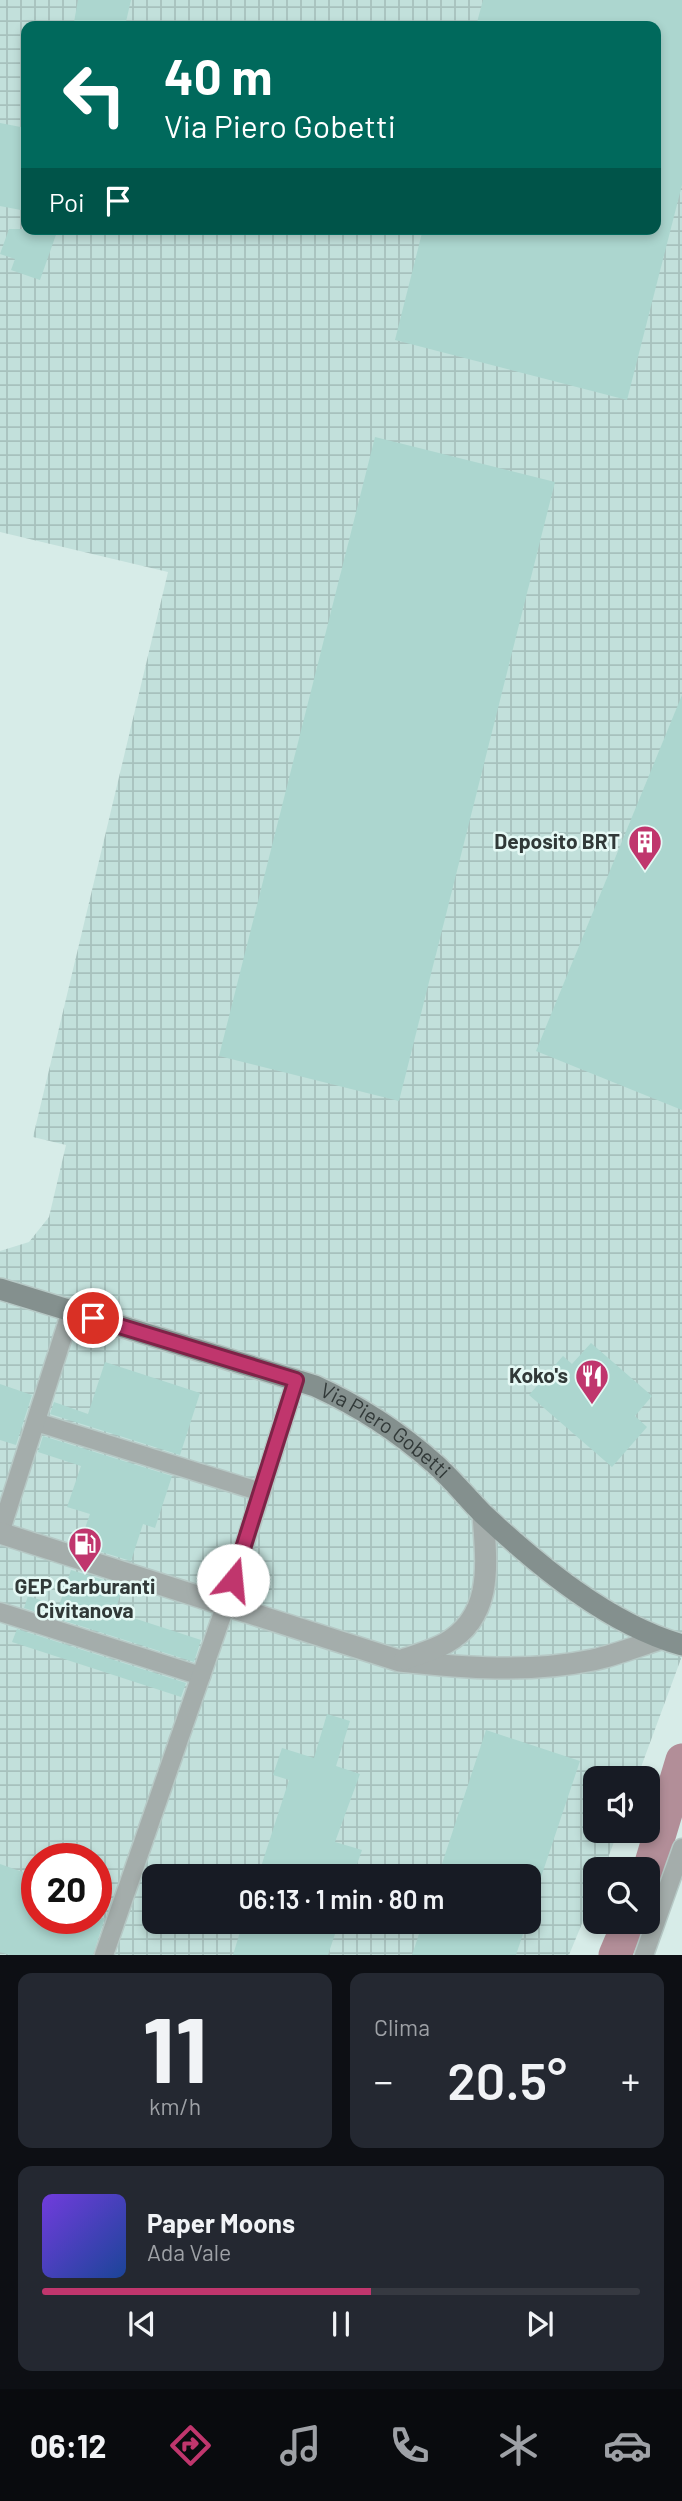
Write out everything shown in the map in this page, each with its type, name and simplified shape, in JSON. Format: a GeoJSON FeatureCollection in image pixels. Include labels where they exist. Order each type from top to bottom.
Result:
{"type":"FeatureCollection","features":[{"type":"Feature","properties":{"kind":"street","name":"Via Piero Gobetti"},"geometry":{"type":"LineString","coordinates":[[0,1289],[296,1380],[354,1403],[436,1465],[483,1514],[574,1588],[609,1612],[660,1639],[682,1645]]}},
{"type":"Feature","properties":{"kind":"street"},"geometry":{"type":"LineString","coordinates":[[400,1661],[448,1643],[471,1619],[483,1598],[487,1570],[483,1514]]}},
{"type":"Feature","properties":{"kind":"street"},"geometry":{"type":"LineString","coordinates":[[0,1534],[400,1661],[460,1668],[544,1666],[594,1660],[660,1639]]}},
{"type":"Feature","properties":{"kind":"lane"},"geometry":{"type":"LineString","coordinates":[[0,1534],[71,1311]]}},
{"type":"Feature","properties":{"kind":"lane"},"geometry":{"type":"LineString","coordinates":[[104,1955],[226,1604],[296,1380]]}},
{"type":"Feature","properties":{"kind":"lane"},"geometry":{"type":"LineString","coordinates":[[36,1422],[261,1492]]}},
{"type":"Feature","properties":{"kind":"lane"},"geometry":{"type":"LineString","coordinates":[[0,1612],[201,1676]]}},
{"type":"Feature","properties":{"kind":"lane"},"geometry":{"type":"LineString","coordinates":[[644,1955],[682,1848]]}},
{"type":"Feature","properties":{"kind":"shaded area"},"geometry":{"type":"Polygon","coordinates":[[[0,0],[682,0],[682,1656],[641,1766],[583,1766],[583,1843],[614,1843],[608,1857],[583,1857],[583,1921],[569,1955],[0,1955],[0,1251],[29,1242],[49,1217],[66,1145],[33,1137],[168,572],[0,532],[0,0]]]}},
{"type":"Feature","properties":{"kind":"building"},"geometry":{"type":"Polygon","coordinates":[[[78,0],[131,0],[126,21],[74,21],[78,0]]]}},
{"type":"Feature","properties":{"kind":"building"},"geometry":{"type":"Polygon","coordinates":[[[483,0],[682,0],[682,185],[627,400],[395,340],[421,235],[661,235],[661,21],[477,21],[483,0]]]}},
{"type":"Feature","properties":{"kind":"building"},"geometry":{"type":"Polygon","coordinates":[[[0,123],[21,127],[21,210],[0,206],[0,123]]]}},
{"type":"Feature","properties":{"kind":"building"},"geometry":{"type":"Polygon","coordinates":[[[9,229],[21,229],[21,235],[56,235],[40,280],[11,270],[15,259],[0,254],[9,229]]]}},
{"type":"Feature","properties":{"kind":"building"},"geometry":{"type":"Polygon","coordinates":[[[375,437],[555,482],[399,1101],[219,1056],[375,437]]]}},
{"type":"Feature","properties":{"kind":"building","name":"Deposito BRT"},"geometry":{"type":"Polygon","coordinates":[[[682,695],[682,1110],[536,1051],[682,695]]]}},
{"type":"Feature","properties":{"kind":"building","name":"Koko's"},"geometry":{"type":"Polygon","coordinates":[[[591,1343],[652,1396],[635,1416],[647,1427],[612,1467],[529,1395],[563,1356],[572,1364],[591,1343]]]}},
{"type":"Feature","properties":{"kind":"building"},"geometry":{"type":"Polygon","coordinates":[[[105,1362],[200,1393],[180,1455],[50,1414],[54,1402],[88,1414],[105,1362]]]}},
{"type":"Feature","properties":{"kind":"building"},"geometry":{"type":"Polygon","coordinates":[[[0,1384],[32,1395],[16,1445],[0,1440],[0,1384]]]}},
{"type":"Feature","properties":{"kind":"building"},"geometry":{"type":"Polygon","coordinates":[[[43,1436],[172,1476],[155,1528],[143,1524],[131,1561],[79,1545],[90,1514],[67,1507],[81,1466],[38,1452],[43,1436]]]}},
{"type":"Feature","properties":{"kind":"building"},"geometry":{"type":"Polygon","coordinates":[[[71,1570],[123,1586],[115,1612],[201,1640],[194,1662],[24,1608],[28,1596],[59,1606],[71,1570]]]}},
{"type":"Feature","properties":{"kind":"building"},"geometry":{"type":"Polygon","coordinates":[[[17,1629],[186,1683],[181,1697],[12,1642],[17,1629]]]}},
{"type":"Feature","properties":{"kind":"building"},"geometry":{"type":"Polygon","coordinates":[[[327,1714],[350,1721],[336,1766],[360,1774],[335,1842],[362,1850],[357,1864],[262,1864],[289,1780],[273,1775],[282,1748],[314,1758],[327,1714]]]}},
{"type":"Feature","properties":{"kind":"building"},"geometry":{"type":"Polygon","coordinates":[[[486,1730],[580,1761],[541,1877],[541,1864],[442,1864],[486,1730]]]}},
{"type":"Feature","properties":{"kind":"building"},"geometry":{"type":"Polygon","coordinates":[[[0,1864],[21,1871],[21,1934],[100,1934],[93,1955],[10,1955],[0,1952],[0,1864]]]}},
{"type":"Feature","properties":{"kind":"building"},"geometry":{"type":"Polygon","coordinates":[[[239,1934],[335,1934],[328,1955],[233,1955],[239,1934]]]}},
{"type":"Feature","properties":{"kind":"building"},"geometry":{"type":"Polygon","coordinates":[[[419,1934],[523,1934],[516,1955],[412,1955],[419,1934]]]}},
{"type":"Feature","properties":{"kind":"waterway"},"geometry":{"type":"LineString","coordinates":[[653,1857],[682,1760]]}},
{"type":"Feature","properties":{"kind":"waterway"},"geometry":{"type":"LineString","coordinates":[[615,1955],[624,1934]]}},
{"type":"Feature","properties":{"kind":"place","name":"Deposito BRT"},"geometry":{"type":"Point","coordinates":[645,872]}},
{"type":"Feature","properties":{"kind":"place","name":"Koko's"},"geometry":{"type":"Point","coordinates":[592,1406]}},
{"type":"Feature","properties":{"kind":"place","name":"GEP Carburanti Civitanova"},"geometry":{"type":"Point","coordinates":[85,1574]}},
{"type":"Feature","properties":{"kind":"route"},"geometry":{"type":"LineString","coordinates":[[93,1318],[296,1380],[233,1580]]}}]}
